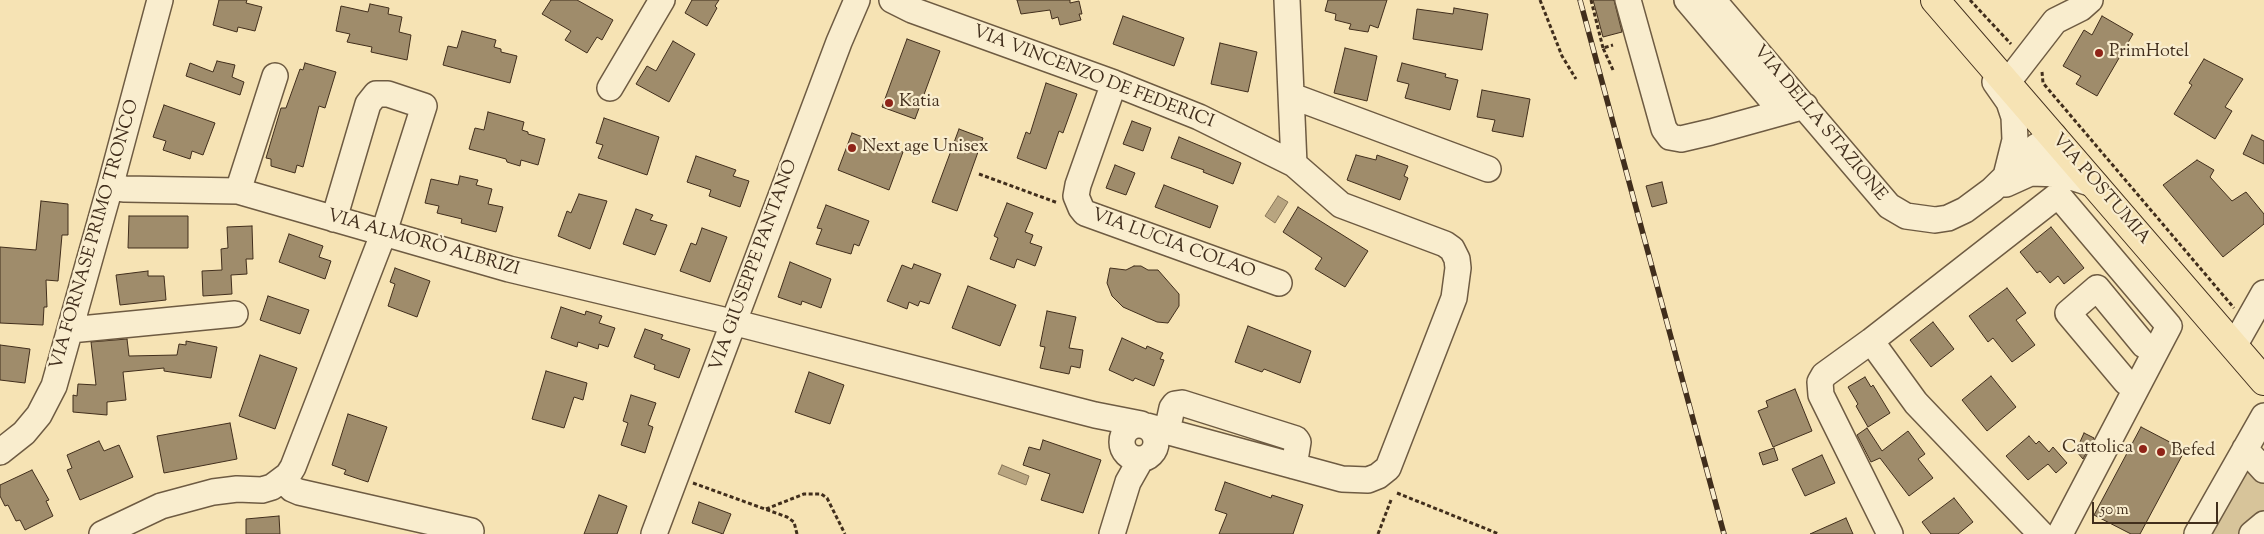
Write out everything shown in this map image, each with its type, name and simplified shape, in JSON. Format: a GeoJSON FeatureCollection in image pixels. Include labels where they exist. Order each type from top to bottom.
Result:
{"type":"FeatureCollection","features":[{"type":"Feature","properties":{"kind":"main road","name":"VIA POSTUMIA"},"geometry":{"type":"LineString","coordinates":[[1941,5],[2264,381]]}},
{"type":"Feature","properties":{"kind":"street","name":"VIA FORNASE PRIMO TRONCO"},"geometry":{"type":"LineString","coordinates":[[0,452],[24,433],[39,415],[54,386],[160,0]]}},
{"type":"Feature","properties":{"kind":"street"},"geometry":{"type":"LineString","coordinates":[[610,88],[662,0]]}},
{"type":"Feature","properties":{"kind":"street","name":"VIA GIUSEPPE PANTANO"},"geometry":{"type":"LineString","coordinates":[[654,534],[832,60],[857,0]]}},
{"type":"Feature","properties":{"kind":"street","name":"VIA VINCENZO DE FEDERICI"},"geometry":{"type":"LineString","coordinates":[[892,0],[912,10],[1114,83],[1199,117],[1294,164],[1341,205],[1445,244],[1452,249],[1457,258],[1458,268],[1454,298],[1388,468],[1378,476],[1368,480],[1342,479],[1294,466],[1148,440]]}},
{"type":"Feature","properties":{"kind":"street"},"geometry":{"type":"LineString","coordinates":[[1287,0],[1294,164]]}},
{"type":"Feature","properties":{"kind":"street"},"geometry":{"type":"LineString","coordinates":[[1628,0],[1664,129],[1670,137],[1681,139],[1794,109],[1687,0]]}},
{"type":"Feature","properties":{"kind":"street","name":"VIA DELLA STAZIONE"},"geometry":{"type":"LineString","coordinates":[[1713,0],[1794,109],[1889,206],[1906,216],[1936,220],[1948,218],[1965,210],[1999,183],[2037,146],[2057,141]]}},
{"type":"Feature","properties":{"kind":"street"},"geometry":{"type":"LineString","coordinates":[[2008,83],[2055,21],[2081,8],[2090,0]]}},
{"type":"Feature","properties":{"kind":"street"},"geometry":{"type":"LineString","coordinates":[[1983,55],[1998,87],[2009,102],[2014,117],[2015,140],[1999,183]]}},
{"type":"Feature","properties":{"kind":"street"},"geometry":{"type":"LineString","coordinates":[[238,191],[275,76]]}},
{"type":"Feature","properties":{"kind":"street","name":"VIA LUCIA COLAO"},"geometry":{"type":"LineString","coordinates":[[1114,83],[1078,185],[1076,196],[1080,208],[1085,213],[1280,283]]}},
{"type":"Feature","properties":{"kind":"street"},"geometry":{"type":"LineString","coordinates":[[102,534],[161,506],[187,498],[237,488],[262,490],[272,487],[282,480],[293,467],[384,232],[424,106],[388,94],[376,94],[368,104],[334,218]]}},
{"type":"Feature","properties":{"kind":"street"},"geometry":{"type":"LineString","coordinates":[[1292,96],[1488,168]]}},
{"type":"Feature","properties":{"kind":"street","name":"VIA DELLA STAZIONE"},"geometry":{"type":"LineString","coordinates":[[1999,183],[2030,173],[2048,161],[2057,141]]}},
{"type":"Feature","properties":{"kind":"street"},"geometry":{"type":"LineString","coordinates":[[2030,173],[2062,174],[2096,185]]}},
{"type":"Feature","properties":{"kind":"street","name":"VIA ALMORÒ ALBRIZI"},"geometry":{"type":"LineString","coordinates":[[110,187],[125,189],[238,191],[509,269],[734,322],[1095,415],[1148,440]]}},
{"type":"Feature","properties":{"kind":"street"},"geometry":{"type":"LineString","coordinates":[[1890,534],[1821,395],[1820,382],[1824,375],[1871,341],[2058,195],[2169,326],[2060,534]]}},
{"type":"Feature","properties":{"kind":"street"},"geometry":{"type":"LineString","coordinates":[[2134,285],[2162,260]]}},
{"type":"Feature","properties":{"kind":"street"},"geometry":{"type":"LineString","coordinates":[[2137,386],[2126,382],[2068,313],[2097,288],[2144,345],[2155,352]]}},
{"type":"Feature","properties":{"kind":"street"},"geometry":{"type":"LineString","coordinates":[[2234,346],[2264,292]]}},
{"type":"Feature","properties":{"kind":"street"},"geometry":{"type":"LineString","coordinates":[[70,330],[235,314]]}},
{"type":"Feature","properties":{"kind":"street"},"geometry":{"type":"LineString","coordinates":[[1871,341],[1916,403],[2042,534]]}},
{"type":"Feature","properties":{"kind":"street"},"geometry":{"type":"LineString","coordinates":[[1112,534],[1128,482],[1129,464],[1175,404],[1182,403],[1296,439],[1298,442],[1294,466]]}},
{"type":"Feature","properties":{"kind":"street"},"geometry":{"type":"LineString","coordinates":[[2197,534],[2264,416]]}},
{"type":"Feature","properties":{"kind":"street"},"geometry":{"type":"LineString","coordinates":[[2245,449],[2264,470]]}},
{"type":"Feature","properties":{"kind":"street"},"geometry":{"type":"LineString","coordinates":[[282,480],[292,489],[299,492],[392,523],[471,531],[470,534]]}},
{"type":"Feature","properties":{"kind":"street"},"geometry":{"type":"LineString","coordinates":[[2252,534],[2264,524]]}},
{"type":"Feature","properties":{"kind":"path"},"geometry":{"type":"LineString","coordinates":[[1540,0],[1562,56],[1576,79]]}},
{"type":"Feature","properties":{"kind":"path"},"geometry":{"type":"LineString","coordinates":[[1591,0],[1603,48],[1613,70]]}},
{"type":"Feature","properties":{"kind":"path"},"geometry":{"type":"LineString","coordinates":[[1970,0],[2014,47]]}},
{"type":"Feature","properties":{"kind":"path"},"geometry":{"type":"LineString","coordinates":[[1603,48],[1613,45]]}},
{"type":"Feature","properties":{"kind":"path"},"geometry":{"type":"LineString","coordinates":[[2042,63],[2041,78],[2043,83],[2237,311]]}},
{"type":"Feature","properties":{"kind":"path"},"geometry":{"type":"LineString","coordinates":[[979,174],[1053,202],[1080,208]]}},
{"type":"Feature","properties":{"kind":"path"},"geometry":{"type":"LineString","coordinates":[[676,477],[787,516],[794,522],[797,534]]}},
{"type":"Feature","properties":{"kind":"path"},"geometry":{"type":"LineString","coordinates":[[1397,493],[1499,534]]}},
{"type":"Feature","properties":{"kind":"path"},"geometry":{"type":"LineString","coordinates":[[766,509],[804,494],[821,494],[827,498],[845,534]]}},
{"type":"Feature","properties":{"kind":"path"},"geometry":{"type":"LineString","coordinates":[[1378,534],[1391,500]]}},
{"type":"Feature","properties":{"kind":"shaded area"},"geometry":{"type":"Polygon","coordinates":[[[1278,196],[1288,202],[1275,223],[1265,216],[1278,196]]]}},
{"type":"Feature","properties":{"kind":"shaded area"},"geometry":{"type":"Polygon","coordinates":[[[2245,449],[2264,470],[2264,524],[2252,534],[2197,534],[2245,449]]]}},
{"type":"Feature","properties":{"kind":"shaded area"},"geometry":{"type":"Polygon","coordinates":[[[1002,465],[1029,476],[1026,485],[998,474],[1002,465]]]}},
{"type":"Feature","properties":{"kind":"building"},"geometry":{"type":"Polygon","coordinates":[[[219,0],[247,0],[246,3],[262,7],[255,31],[238,27],[237,32],[213,25],[219,0]]]}},
{"type":"Feature","properties":{"kind":"building"},"geometry":{"type":"Polygon","coordinates":[[[551,0],[577,0],[613,20],[602,40],[597,37],[587,53],[565,40],[571,31],[542,14],[551,0]]]}},
{"type":"Feature","properties":{"kind":"building"},"geometry":{"type":"Polygon","coordinates":[[[692,0],[719,0],[715,6],[717,8],[707,26],[685,13],[692,0]]]}},
{"type":"Feature","properties":{"kind":"building"},"geometry":{"type":"Polygon","coordinates":[[[1017,0],[1070,0],[1070,3],[1079,1],[1082,14],[1079,14],[1081,20],[1060,25],[1058,17],[1052,19],[1050,10],[1021,14],[1017,0]]]}},
{"type":"Feature","properties":{"kind":"building"},"geometry":{"type":"Polygon","coordinates":[[[1328,0],[1387,0],[1378,28],[1370,25],[1368,32],[1349,29],[1351,24],[1335,20],[1336,14],[1325,11],[1328,0]]]}},
{"type":"Feature","properties":{"kind":"building"},"geometry":{"type":"Polygon","coordinates":[[[1593,0],[1614,0],[1622,32],[1603,37],[1593,0]]]}},
{"type":"Feature","properties":{"kind":"building"},"geometry":{"type":"Polygon","coordinates":[[[370,4],[389,8],[388,14],[402,17],[399,32],[411,35],[407,60],[371,52],[372,47],[347,42],[350,34],[336,31],[341,6],[368,12],[370,4]]]}},
{"type":"Feature","properties":{"kind":"building"},"geometry":{"type":"Polygon","coordinates":[[[1454,8],[1488,14],[1482,50],[1413,39],[1417,9],[1453,14],[1454,8]]]}},
{"type":"Feature","properties":{"kind":"building"},"geometry":{"type":"Polygon","coordinates":[[[1123,16],[1184,38],[1174,66],[1113,44],[1123,16]]]}},
{"type":"Feature","properties":{"kind":"building"},"geometry":{"type":"Polygon","coordinates":[[[2102,16],[2133,34],[2097,96],[2076,84],[2081,76],[2063,66],[2084,30],[2092,35],[2102,16]]]}},
{"type":"Feature","properties":{"kind":"building"},"geometry":{"type":"Polygon","coordinates":[[[462,31],[496,40],[494,47],[501,49],[501,52],[517,56],[510,83],[443,65],[448,46],[457,48],[462,31]]]}},
{"type":"Feature","properties":{"kind":"building"},"geometry":{"type":"Polygon","coordinates":[[[907,39],[940,51],[915,119],[882,107],[907,39]]]}},
{"type":"Feature","properties":{"kind":"building"},"geometry":{"type":"Polygon","coordinates":[[[673,41],[695,54],[669,102],[636,84],[647,66],[656,71],[673,41]]]}},
{"type":"Feature","properties":{"kind":"building"},"geometry":{"type":"Polygon","coordinates":[[[1220,43],[1257,52],[1248,92],[1211,84],[1220,43]]]}},
{"type":"Feature","properties":{"kind":"building"},"geometry":{"type":"Polygon","coordinates":[[[1345,48],[1377,56],[1367,101],[1334,93],[1345,48]]]}},
{"type":"Feature","properties":{"kind":"building"},"geometry":{"type":"Polygon","coordinates":[[[2204,59],[2243,79],[2225,107],[2232,111],[2215,139],[2174,114],[2192,85],[2189,83],[2204,59]]]}},
{"type":"Feature","properties":{"kind":"building"},"geometry":{"type":"Polygon","coordinates":[[[217,61],[235,65],[232,77],[244,82],[240,95],[186,76],[190,63],[213,72],[217,61]]]}},
{"type":"Feature","properties":{"kind":"building"},"geometry":{"type":"Polygon","coordinates":[[[305,63],[336,72],[325,108],[319,106],[303,167],[297,165],[295,173],[271,166],[271,159],[266,158],[281,108],[286,108],[300,69],[303,70],[305,63]]]}},
{"type":"Feature","properties":{"kind":"building"},"geometry":{"type":"Polygon","coordinates":[[[1402,63],[1446,74],[1445,77],[1458,80],[1450,110],[1405,98],[1409,84],[1397,81],[1402,63]]]}},
{"type":"Feature","properties":{"kind":"building"},"geometry":{"type":"Polygon","coordinates":[[[1046,83],[1077,94],[1063,133],[1059,131],[1046,169],[1017,158],[1026,132],[1030,134],[1046,83]]]}},
{"type":"Feature","properties":{"kind":"building"},"geometry":{"type":"Polygon","coordinates":[[[1482,90],[1530,99],[1523,137],[1492,131],[1495,120],[1477,117],[1482,90]]]}},
{"type":"Feature","properties":{"kind":"building"},"geometry":{"type":"Polygon","coordinates":[[[164,105],[215,123],[203,155],[192,151],[190,159],[163,150],[166,141],[153,137],[164,105]]]}},
{"type":"Feature","properties":{"kind":"building"},"geometry":{"type":"Polygon","coordinates":[[[488,112],[524,122],[522,130],[528,132],[528,134],[545,139],[538,165],[521,160],[520,166],[507,162],[506,159],[469,149],[475,128],[484,130],[488,112]]]}},
{"type":"Feature","properties":{"kind":"building"},"geometry":{"type":"Polygon","coordinates":[[[604,118],[659,137],[647,175],[598,158],[603,145],[596,143],[604,118]]]}},
{"type":"Feature","properties":{"kind":"building"},"geometry":{"type":"Polygon","coordinates":[[[1132,121],[1151,128],[1143,151],[1123,144],[1132,121]]]}},
{"type":"Feature","properties":{"kind":"building"},"geometry":{"type":"Polygon","coordinates":[[[959,129],[983,138],[957,211],[932,202],[959,129]]]}},
{"type":"Feature","properties":{"kind":"building"},"geometry":{"type":"Polygon","coordinates":[[[852,133],[903,152],[889,190],[838,170],[852,133]]]}},
{"type":"Feature","properties":{"kind":"building"},"geometry":{"type":"Polygon","coordinates":[[[2252,135],[2264,141],[2264,164],[2243,154],[2252,135]]]}},
{"type":"Feature","properties":{"kind":"building"},"geometry":{"type":"Polygon","coordinates":[[[1179,137],[1241,163],[1233,184],[1203,172],[1204,170],[1171,158],[1179,137]]]}},
{"type":"Feature","properties":{"kind":"building"},"geometry":{"type":"Polygon","coordinates":[[[1356,155],[1376,160],[1377,155],[1408,166],[1404,176],[1408,178],[1400,200],[1347,180],[1356,155]]]}},
{"type":"Feature","properties":{"kind":"building"},"geometry":{"type":"Polygon","coordinates":[[[696,156],[736,170],[733,176],[749,181],[740,207],[709,196],[711,190],[687,182],[696,156]]]}},
{"type":"Feature","properties":{"kind":"building"},"geometry":{"type":"Polygon","coordinates":[[[2197,160],[2214,170],[2210,177],[2232,201],[2246,192],[2264,214],[2264,224],[2223,257],[2163,185],[2197,160]]]}},
{"type":"Feature","properties":{"kind":"building"},"geometry":{"type":"Polygon","coordinates":[[[1115,165],[1135,173],[1126,195],[1106,188],[1115,165]]]}},
{"type":"Feature","properties":{"kind":"building"},"geometry":{"type":"Polygon","coordinates":[[[460,176],[478,180],[476,185],[492,189],[488,204],[503,207],[496,232],[461,223],[462,219],[437,213],[439,206],[425,203],[431,179],[458,185],[460,176]]]}},
{"type":"Feature","properties":{"kind":"building"},"geometry":{"type":"Polygon","coordinates":[[[1662,182],[1667,203],[1652,207],[1646,186],[1662,182]]]}},
{"type":"Feature","properties":{"kind":"building"},"geometry":{"type":"Polygon","coordinates":[[[1164,185],[1218,206],[1210,228],[1155,207],[1164,185]]]}},
{"type":"Feature","properties":{"kind":"building"},"geometry":{"type":"Polygon","coordinates":[[[579,194],[607,201],[590,249],[558,236],[567,211],[571,213],[579,194]]]}},
{"type":"Feature","properties":{"kind":"building"},"geometry":{"type":"Polygon","coordinates":[[[41,201],[68,204],[68,235],[62,235],[58,281],[46,280],[47,307],[44,307],[43,325],[0,323],[0,247],[36,250],[41,201]]]}},
{"type":"Feature","properties":{"kind":"building"},"geometry":{"type":"Polygon","coordinates":[[[1007,203],[1033,213],[1025,232],[1033,235],[1030,243],[1042,247],[1035,266],[1017,259],[1014,268],[990,259],[998,238],[994,236],[1007,203]]]}},
{"type":"Feature","properties":{"kind":"building"},"geometry":{"type":"Polygon","coordinates":[[[826,205],[869,221],[859,246],[854,244],[851,254],[816,244],[822,229],[817,228],[826,205]]]}},
{"type":"Feature","properties":{"kind":"building"},"geometry":{"type":"Polygon","coordinates":[[[1298,207],[1368,251],[1345,287],[1315,269],[1322,258],[1283,232],[1298,207]]]}},
{"type":"Feature","properties":{"kind":"building"},"geometry":{"type":"Polygon","coordinates":[[[636,209],[653,215],[650,220],[667,225],[655,255],[623,244],[636,209]]]}},
{"type":"Feature","properties":{"kind":"building"},"geometry":{"type":"Polygon","coordinates":[[[129,216],[188,216],[188,248],[128,248],[129,216]]]}},
{"type":"Feature","properties":{"kind":"building"},"geometry":{"type":"Polygon","coordinates":[[[252,226],[253,259],[246,259],[247,274],[231,275],[232,294],[203,296],[202,271],[222,270],[221,249],[228,248],[227,227],[252,226]]]}},
{"type":"Feature","properties":{"kind":"building"},"geometry":{"type":"Polygon","coordinates":[[[2051,227],[2084,268],[2064,284],[2058,276],[2050,283],[2040,271],[2037,273],[2020,252],[2051,227]]]}},
{"type":"Feature","properties":{"kind":"building"},"geometry":{"type":"Polygon","coordinates":[[[702,228],[727,237],[710,282],[680,271],[691,243],[696,245],[702,228]]]}},
{"type":"Feature","properties":{"kind":"building"},"geometry":{"type":"Polygon","coordinates":[[[289,234],[323,246],[319,257],[331,261],[325,279],[279,262],[289,234]]]}},
{"type":"Feature","properties":{"kind":"building"},"geometry":{"type":"Polygon","coordinates":[[[790,262],[831,279],[821,308],[802,301],[801,305],[778,297],[790,262]]]}},
{"type":"Feature","properties":{"kind":"building"},"geometry":{"type":"Polygon","coordinates":[[[914,264],[941,274],[929,304],[920,301],[918,306],[909,302],[907,309],[887,301],[902,265],[912,269],[914,264]]]}},
{"type":"Feature","properties":{"kind":"building"},"geometry":{"type":"Polygon","coordinates":[[[1134,266],[1141,266],[1148,270],[1158,270],[1179,294],[1179,306],[1168,323],[1157,322],[1123,307],[1112,296],[1107,283],[1110,268],[1126,270],[1134,266]]]}},
{"type":"Feature","properties":{"kind":"building"},"geometry":{"type":"Polygon","coordinates":[[[395,268],[430,281],[417,317],[388,306],[395,284],[390,282],[395,268]]]}},
{"type":"Feature","properties":{"kind":"building"},"geometry":{"type":"Polygon","coordinates":[[[148,271],[148,276],[164,276],[166,300],[120,305],[116,275],[148,271]]]}},
{"type":"Feature","properties":{"kind":"building"},"geometry":{"type":"Polygon","coordinates":[[[968,286],[1016,305],[1000,346],[952,328],[968,286]]]}},
{"type":"Feature","properties":{"kind":"building"},"geometry":{"type":"Polygon","coordinates":[[[2007,288],[2026,313],[2016,320],[2035,345],[2012,362],[1993,338],[1988,342],[1969,316],[2007,288]]]}},
{"type":"Feature","properties":{"kind":"building"},"geometry":{"type":"Polygon","coordinates":[[[268,296],[309,310],[300,334],[260,320],[268,296]]]}},
{"type":"Feature","properties":{"kind":"building"},"geometry":{"type":"Polygon","coordinates":[[[561,307],[585,315],[586,311],[602,316],[599,323],[615,328],[608,347],[599,344],[598,349],[578,342],[577,347],[551,338],[561,307]]]}},
{"type":"Feature","properties":{"kind":"building"},"geometry":{"type":"Polygon","coordinates":[[[1047,311],[1076,317],[1069,348],[1083,350],[1080,368],[1071,366],[1069,374],[1040,368],[1045,347],[1040,346],[1047,311]]]}},
{"type":"Feature","properties":{"kind":"building"},"geometry":{"type":"Polygon","coordinates":[[[1933,322],[1954,349],[1931,367],[1910,340],[1933,322]]]}},
{"type":"Feature","properties":{"kind":"building"},"geometry":{"type":"Polygon","coordinates":[[[1248,326],[1311,351],[1300,383],[1264,369],[1262,372],[1235,362],[1248,326]]]}},
{"type":"Feature","properties":{"kind":"building"},"geometry":{"type":"Polygon","coordinates":[[[645,329],[663,335],[661,339],[690,349],[679,378],[654,369],[655,365],[634,357],[645,329]]]}},
{"type":"Feature","properties":{"kind":"building"},"geometry":{"type":"Polygon","coordinates":[[[1122,338],[1146,349],[1147,346],[1163,353],[1160,359],[1164,360],[1154,386],[1135,378],[1133,381],[1109,370],[1122,338]]]}},
{"type":"Feature","properties":{"kind":"building"},"geometry":{"type":"Polygon","coordinates":[[[127,339],[129,356],[177,355],[179,344],[186,345],[186,341],[217,347],[211,378],[164,371],[164,368],[123,372],[126,400],[107,402],[107,415],[73,412],[73,395],[77,396],[78,384],[96,385],[91,342],[127,339]]]}},
{"type":"Feature","properties":{"kind":"building"},"geometry":{"type":"Polygon","coordinates":[[[0,345],[30,349],[25,383],[0,380],[0,345]]]}},
{"type":"Feature","properties":{"kind":"building"},"geometry":{"type":"Polygon","coordinates":[[[260,355],[297,368],[275,429],[239,416],[260,355]]]}},
{"type":"Feature","properties":{"kind":"building"},"geometry":{"type":"Polygon","coordinates":[[[546,371],[587,383],[583,400],[574,397],[564,428],[532,419],[546,371]]]}},
{"type":"Feature","properties":{"kind":"building"},"geometry":{"type":"Polygon","coordinates":[[[809,372],[844,385],[830,424],[795,412],[809,372]]]}},
{"type":"Feature","properties":{"kind":"building"},"geometry":{"type":"Polygon","coordinates":[[[1991,376],[2016,407],[1987,431],[1962,400],[1991,376]]]}},
{"type":"Feature","properties":{"kind":"building"},"geometry":{"type":"Polygon","coordinates":[[[1865,377],[1871,387],[1873,385],[1890,413],[1868,427],[1848,387],[1865,377]]]}},
{"type":"Feature","properties":{"kind":"building"},"geometry":{"type":"Polygon","coordinates":[[[1795,389],[1812,431],[1773,447],[1758,411],[1768,407],[1766,401],[1795,389]]]}},
{"type":"Feature","properties":{"kind":"building"},"geometry":{"type":"Polygon","coordinates":[[[631,395],[656,403],[648,425],[653,427],[645,453],[621,445],[628,423],[623,421],[631,395]]]}},
{"type":"Feature","properties":{"kind":"building"},"geometry":{"type":"Polygon","coordinates":[[[348,414],[387,427],[368,482],[344,474],[346,470],[332,465],[348,414]]]}},
{"type":"Feature","properties":{"kind":"building"},"geometry":{"type":"Polygon","coordinates":[[[230,423],[237,459],[164,473],[157,436],[230,423]]]}},
{"type":"Feature","properties":{"kind":"building"},"geometry":{"type":"Polygon","coordinates":[[[2141,427],[2185,450],[2140,534],[2131,534],[2094,515],[2141,427]]]}},
{"type":"Feature","properties":{"kind":"building"},"geometry":{"type":"Polygon","coordinates":[[[1867,428],[1882,451],[1908,431],[1925,454],[1918,459],[1933,478],[1909,496],[1880,458],[1871,462],[1857,435],[1867,428]]]}},
{"type":"Feature","properties":{"kind":"building"},"geometry":{"type":"Polygon","coordinates":[[[2084,433],[2094,438],[2083,459],[2076,451],[2084,433]]]}},
{"type":"Feature","properties":{"kind":"building"},"geometry":{"type":"Polygon","coordinates":[[[2029,436],[2036,444],[2039,441],[2049,452],[2053,447],[2067,463],[2056,473],[2048,464],[2028,480],[2006,456],[2029,436]]]}},
{"type":"Feature","properties":{"kind":"building"},"geometry":{"type":"Polygon","coordinates":[[[1043,440],[1101,460],[1083,513],[1041,500],[1050,474],[1023,465],[1029,447],[1040,450],[1043,440]]]}},
{"type":"Feature","properties":{"kind":"building"},"geometry":{"type":"Polygon","coordinates":[[[99,441],[104,451],[119,445],[133,477],[80,500],[67,470],[72,468],[67,455],[99,441]]]}},
{"type":"Feature","properties":{"kind":"building"},"geometry":{"type":"Polygon","coordinates":[[[1774,448],[1778,460],[1763,465],[1759,453],[1774,448]]]}},
{"type":"Feature","properties":{"kind":"building"},"geometry":{"type":"Polygon","coordinates":[[[1822,455],[1835,483],[1805,496],[1792,469],[1822,455]]]}},
{"type":"Feature","properties":{"kind":"building"},"geometry":{"type":"Polygon","coordinates":[[[32,470],[49,500],[46,501],[53,516],[25,530],[20,520],[16,521],[8,505],[5,506],[0,496],[0,485],[32,470]]]}},
{"type":"Feature","properties":{"kind":"building"},"geometry":{"type":"Polygon","coordinates":[[[1225,482],[1271,498],[1272,495],[1303,505],[1293,534],[1219,534],[1227,514],[1215,510],[1225,482]]]}},
{"type":"Feature","properties":{"kind":"building"},"geometry":{"type":"Polygon","coordinates":[[[599,495],[627,506],[617,534],[584,534],[599,495]]]}},
{"type":"Feature","properties":{"kind":"building"},"geometry":{"type":"Polygon","coordinates":[[[1954,498],[1973,522],[1958,534],[1931,534],[1922,522],[1954,498]]]}},
{"type":"Feature","properties":{"kind":"building"},"geometry":{"type":"Polygon","coordinates":[[[699,502],[731,514],[723,534],[692,523],[699,502]]]}},
{"type":"Feature","properties":{"kind":"building"},"geometry":{"type":"Polygon","coordinates":[[[279,516],[280,534],[246,534],[246,519],[279,516]]]}},
{"type":"Feature","properties":{"kind":"building"},"geometry":{"type":"Polygon","coordinates":[[[1846,518],[1853,534],[1810,534],[1846,518]]]}},
{"type":"Feature","properties":{"kind":"railway"},"geometry":{"type":"LineString","coordinates":[[1580,0],[1724,534]]}},
{"type":"Feature","properties":{"kind":"place","name":"PrimHotel"},"geometry":{"type":"Point","coordinates":[2099,53]}},
{"type":"Feature","properties":{"kind":"place","name":"Katia"},"geometry":{"type":"Point","coordinates":[889,103]}},
{"type":"Feature","properties":{"kind":"place","name":"Next age Unisex"},"geometry":{"type":"Point","coordinates":[852,148]}},
{"type":"Feature","properties":{"kind":"place","name":"Cattolica"},"geometry":{"type":"Point","coordinates":[2143,449]}},
{"type":"Feature","properties":{"kind":"place","name":"Befed"},"geometry":{"type":"Point","coordinates":[2161,452]}}]}
